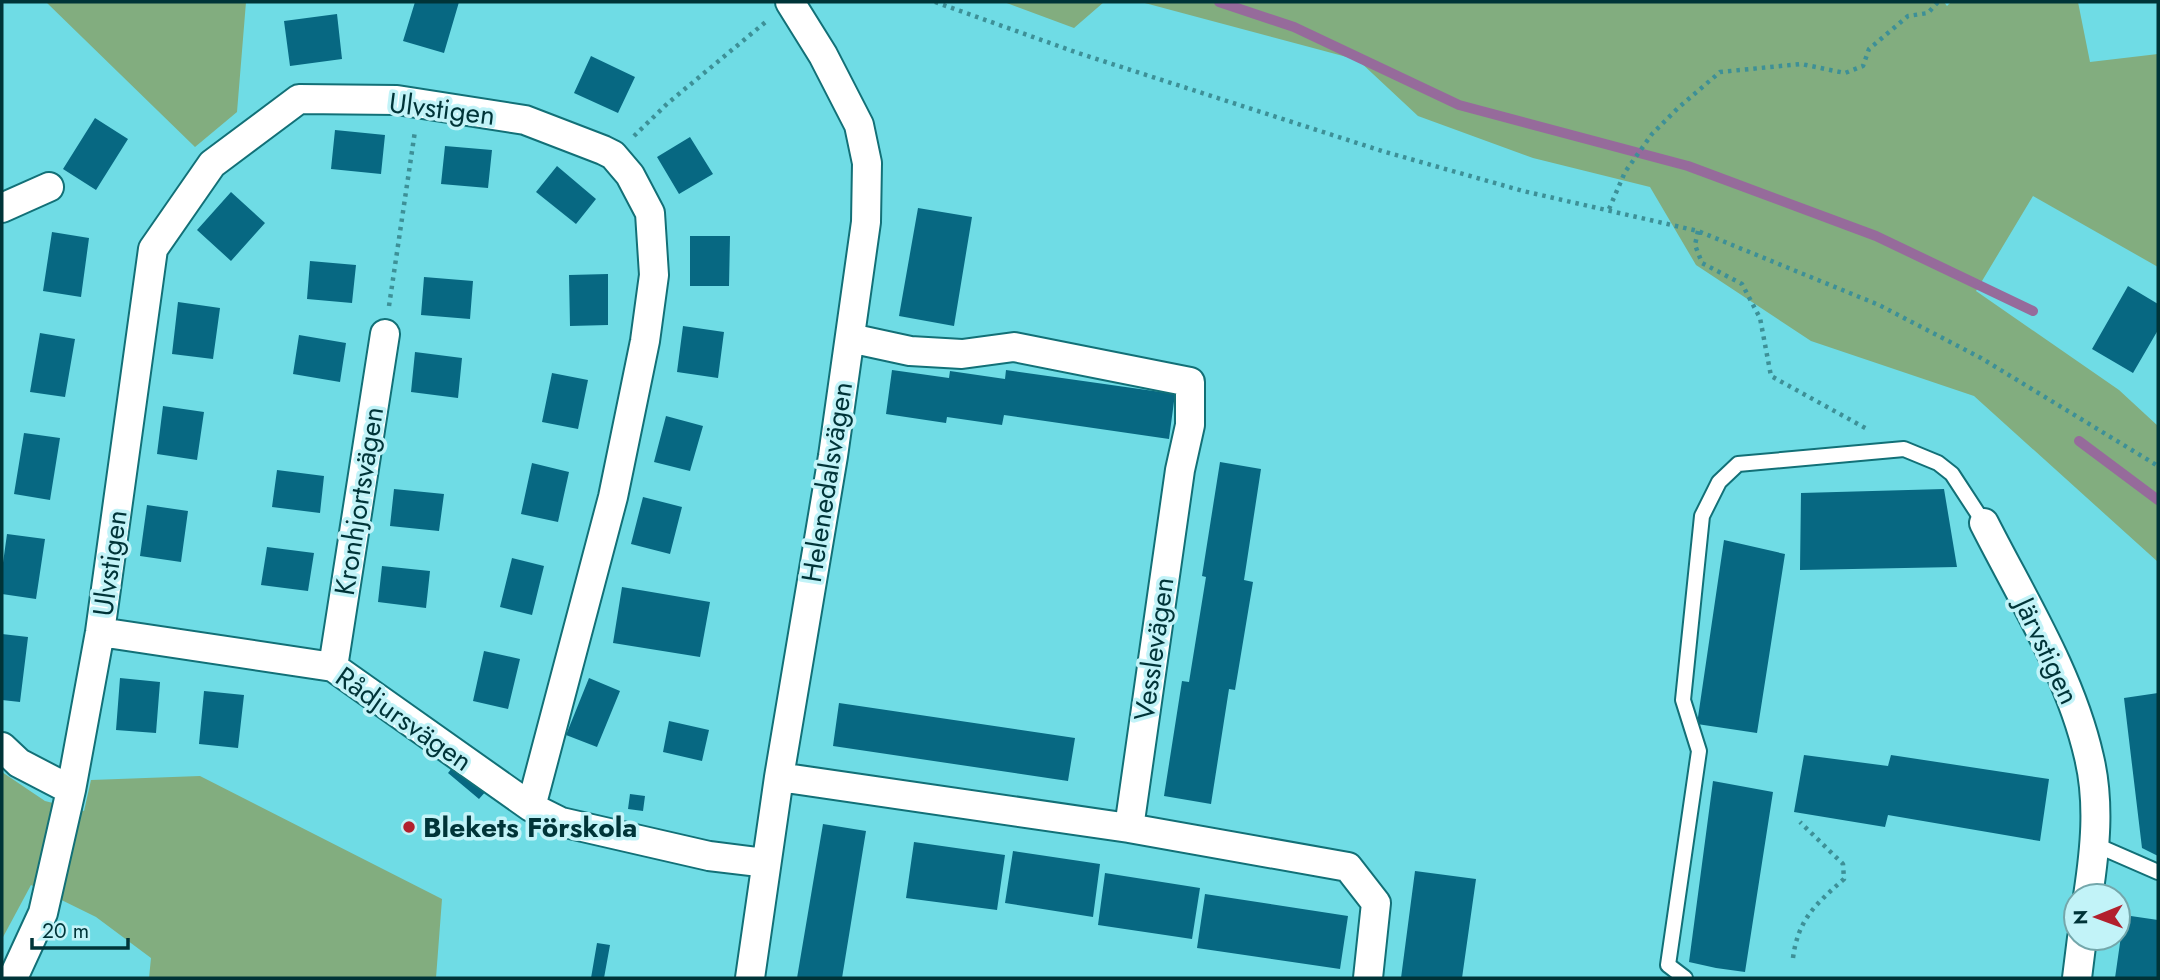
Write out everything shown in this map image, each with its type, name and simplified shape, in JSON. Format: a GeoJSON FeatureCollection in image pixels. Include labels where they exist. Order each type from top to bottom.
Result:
{"type":"FeatureCollection","features":[{"type":"Feature","properties":{"kind":"street","name":"Helenedalsvägen"},"geometry":{"type":"LineString","coordinates":[[750,978],[779,777],[833,456],[866,222],[867,163],[859,125],[823,55],[790,2]]}},
{"type":"Feature","properties":{"kind":"street","name":"Ulvstigen"},"geometry":{"type":"LineString","coordinates":[[13,978],[43,913],[71,790],[100,632],[153,249],[212,164],[299,99],[397,100],[525,120],[613,155]]}},
{"type":"Feature","properties":{"kind":"street"},"geometry":{"type":"LineString","coordinates":[[613,155],[629,175],[650,213],[654,275],[645,341],[613,497],[531,807],[561,822],[709,856],[766,863]]}},
{"type":"Feature","properties":{"kind":"street"},"geometry":{"type":"LineString","coordinates":[[2,208],[50,187]]}},
{"type":"Feature","properties":{"kind":"street","name":"Kronhjortsvägen"},"geometry":{"type":"LineString","coordinates":[[333,667],[385,334]]}},
{"type":"Feature","properties":{"kind":"street","name":"Vesslevägen"},"geometry":{"type":"LineString","coordinates":[[850,338],[910,351],[962,354],[1014,347],[1190,382],[1190,425],[1180,470],[1129,828]]}},
{"type":"Feature","properties":{"kind":"street","name":"Järvstigen"},"geometry":{"type":"LineString","coordinates":[[1984,523],[2063,677],[2078,718],[2090,759],[2095,802],[2096,845],[2090,882]]}},
{"type":"Feature","properties":{"kind":"street","name":"Rådjursvägen"},"geometry":{"type":"LineString","coordinates":[[100,632],[333,667],[531,807]]}},
{"type":"Feature","properties":{"kind":"street"},"geometry":{"type":"LineString","coordinates":[[2,747],[19,763],[71,790]]}},
{"type":"Feature","properties":{"kind":"street"},"geometry":{"type":"LineString","coordinates":[[779,777],[1129,828],[1348,867],[1376,903],[1368,978]]}},
{"type":"Feature","properties":{"kind":"street"},"geometry":{"type":"LineString","coordinates":[[2077,978],[2080,952]]}},
{"type":"Feature","properties":{"kind":"lane","name":"Järvstigen"},"geometry":{"type":"LineString","coordinates":[[1904,449],[1938,463],[1952,474],[1984,523]]}},
{"type":"Feature","properties":{"kind":"lane"},"geometry":{"type":"LineString","coordinates":[[1685,978],[1668,965],[1699,751],[1683,700],[1702,516],[1719,482],[1738,464],[1904,449]]}},
{"type":"Feature","properties":{"kind":"lane"},"geometry":{"type":"LineString","coordinates":[[2096,845],[2158,872]]}},
{"type":"Feature","properties":{"kind":"path"},"geometry":{"type":"LineString","coordinates":[[613,155],[668,103],[790,2]]}},
{"type":"Feature","properties":{"kind":"path"},"geometry":{"type":"LineString","coordinates":[[936,2],[1078,53],[1382,151],[1523,191],[1698,231],[1878,304],[1981,358],[2158,466]]}},
{"type":"Feature","properties":{"kind":"path"},"geometry":{"type":"LineString","coordinates":[[1609,209],[1625,172],[1652,134],[1720,72],[1801,64],[1845,73],[1863,66],[1869,48],[1908,16],[1928,13],[1938,2]]}},
{"type":"Feature","properties":{"kind":"path"},"geometry":{"type":"LineString","coordinates":[[385,334],[419,104]]}},
{"type":"Feature","properties":{"kind":"path"},"geometry":{"type":"LineString","coordinates":[[1698,231],[1695,245],[1702,263],[1742,284],[1760,318],[1771,376],[1904,449]]}},
{"type":"Feature","properties":{"kind":"path"},"geometry":{"type":"LineString","coordinates":[[1793,958],[1795,943],[1810,910],[1844,879],[1843,864],[1800,822]]}},
{"type":"Feature","properties":{"kind":"green space"},"geometry":{"type":"Polygon","coordinates":[[[46,2],[246,2],[237,112],[195,147],[46,2]]]}},
{"type":"Feature","properties":{"kind":"green space"},"geometry":{"type":"Polygon","coordinates":[[[1004,2],[1104,2],[1074,28],[1004,2]]]}},
{"type":"Feature","properties":{"kind":"green space"},"geometry":{"type":"Polygon","coordinates":[[[1141,2],[1944,2],[1947,6],[1951,2],[2078,2],[2090,62],[2158,54],[2158,267],[2033,196],[1976,291],[2119,390],[2158,426],[2158,562],[1974,396],[1811,341],[1696,265],[1650,187],[1533,158],[1418,116],[1358,60],[1141,2]]]}},
{"type":"Feature","properties":{"kind":"green space"},"geometry":{"type":"Polygon","coordinates":[[[2,772],[45,801],[84,811],[91,780],[200,776],[442,899],[436,978],[149,978],[151,958],[96,917],[31,885],[2,939],[2,772]]]}},
{"type":"Feature","properties":{"kind":"building"},"geometry":{"type":"Polygon","coordinates":[[[415,2],[459,2],[444,53],[403,41],[415,2]]]}},
{"type":"Feature","properties":{"kind":"building"},"geometry":{"type":"Polygon","coordinates":[[[337,14],[342,59],[290,66],[284,21],[337,14]]]}},
{"type":"Feature","properties":{"kind":"building"},"geometry":{"type":"Polygon","coordinates":[[[591,56],[635,77],[618,113],[574,93],[591,56]]]}},
{"type":"Feature","properties":{"kind":"building"},"geometry":{"type":"Polygon","coordinates":[[[95,118],[128,139],[96,190],[63,169],[95,118]]]}},
{"type":"Feature","properties":{"kind":"building"},"geometry":{"type":"Polygon","coordinates":[[[335,130],[385,135],[381,174],[331,169],[335,130]]]}},
{"type":"Feature","properties":{"kind":"building"},"geometry":{"type":"Polygon","coordinates":[[[690,137],[713,174],[679,194],[657,157],[690,137]]]}},
{"type":"Feature","properties":{"kind":"building"},"geometry":{"type":"Polygon","coordinates":[[[445,146],[492,150],[488,188],[441,184],[445,146]]]}},
{"type":"Feature","properties":{"kind":"building"},"geometry":{"type":"Polygon","coordinates":[[[557,166],[596,199],[576,224],[536,192],[557,166]]]}},
{"type":"Feature","properties":{"kind":"building"},"geometry":{"type":"Polygon","coordinates":[[[231,192],[265,223],[231,261],[197,230],[231,192]]]}},
{"type":"Feature","properties":{"kind":"building"},"geometry":{"type":"Polygon","coordinates":[[[918,208],[972,217],[954,326],[899,316],[918,208]]]}},
{"type":"Feature","properties":{"kind":"building"},"geometry":{"type":"Polygon","coordinates":[[[52,232],[89,238],[81,297],[43,291],[52,232]]]}},
{"type":"Feature","properties":{"kind":"building"},"geometry":{"type":"Polygon","coordinates":[[[690,236],[730,236],[729,286],[690,286],[690,236]]]}},
{"type":"Feature","properties":{"kind":"building"},"geometry":{"type":"Polygon","coordinates":[[[310,261],[356,265],[352,303],[307,299],[310,261]]]}},
{"type":"Feature","properties":{"kind":"building"},"geometry":{"type":"Polygon","coordinates":[[[608,274],[608,325],[570,326],[569,275],[608,274]]]}},
{"type":"Feature","properties":{"kind":"building"},"geometry":{"type":"Polygon","coordinates":[[[424,277],[473,281],[470,319],[421,315],[424,277]]]}},
{"type":"Feature","properties":{"kind":"building"},"geometry":{"type":"Polygon","coordinates":[[[2128,286],[2158,304],[2158,330],[2133,373],[2092,349],[2128,286]]]}},
{"type":"Feature","properties":{"kind":"building"},"geometry":{"type":"Polygon","coordinates":[[[178,302],[220,308],[213,359],[172,354],[178,302]]]}},
{"type":"Feature","properties":{"kind":"building"},"geometry":{"type":"Polygon","coordinates":[[[683,326],[724,332],[718,378],[677,372],[683,326]]]}},
{"type":"Feature","properties":{"kind":"building"},"geometry":{"type":"Polygon","coordinates":[[[40,333],[75,339],[65,397],[30,392],[40,333]]]}},
{"type":"Feature","properties":{"kind":"building"},"geometry":{"type":"Polygon","coordinates":[[[299,335],[346,343],[340,382],[293,374],[299,335]]]}},
{"type":"Feature","properties":{"kind":"building"},"geometry":{"type":"Polygon","coordinates":[[[415,352],[462,358],[458,398],[411,392],[415,352]]]}},
{"type":"Feature","properties":{"kind":"building"},"geometry":{"type":"Polygon","coordinates":[[[892,370],[949,378],[950,371],[1005,379],[1006,370],[1175,394],[1169,439],[1004,415],[1002,425],[947,417],[946,423],[886,414],[892,370]]]}},
{"type":"Feature","properties":{"kind":"building"},"geometry":{"type":"Polygon","coordinates":[[[552,373],[588,380],[578,429],[542,422],[552,373]]]}},
{"type":"Feature","properties":{"kind":"building"},"geometry":{"type":"Polygon","coordinates":[[[163,406],[204,412],[197,460],[157,454],[163,406]]]}},
{"type":"Feature","properties":{"kind":"building"},"geometry":{"type":"Polygon","coordinates":[[[666,416],[703,426],[690,471],[654,462],[666,416]]]}},
{"type":"Feature","properties":{"kind":"building"},"geometry":{"type":"Polygon","coordinates":[[[24,433],[60,438],[50,500],[14,494],[24,433]]]}},
{"type":"Feature","properties":{"kind":"building"},"geometry":{"type":"Polygon","coordinates":[[[1220,462],[1261,469],[1244,580],[1253,582],[1235,690],[1229,689],[1211,804],[1164,796],[1182,681],[1189,682],[1206,577],[1202,576],[1220,462]]]}},
{"type":"Feature","properties":{"kind":"building"},"geometry":{"type":"Polygon","coordinates":[[[532,463],[569,472],[558,522],[521,514],[532,463]]]}},
{"type":"Feature","properties":{"kind":"building"},"geometry":{"type":"Polygon","coordinates":[[[277,470],[324,476],[320,513],[272,507],[277,470]]]}},
{"type":"Feature","properties":{"kind":"building"},"geometry":{"type":"Polygon","coordinates":[[[394,489],[444,494],[439,531],[390,526],[394,489]]]}},
{"type":"Feature","properties":{"kind":"building"},"geometry":{"type":"Polygon","coordinates":[[[1944,489],[1957,567],[1800,570],[1801,493],[1944,489]]]}},
{"type":"Feature","properties":{"kind":"building"},"geometry":{"type":"Polygon","coordinates":[[[643,497],[682,507],[670,554],[631,544],[643,497]]]}},
{"type":"Feature","properties":{"kind":"building"},"geometry":{"type":"Polygon","coordinates":[[[147,505],[188,511],[181,562],[140,556],[147,505]]]}},
{"type":"Feature","properties":{"kind":"building"},"geometry":{"type":"Polygon","coordinates":[[[7,534],[45,539],[36,599],[2,594],[7,534]]]}},
{"type":"Feature","properties":{"kind":"building"},"geometry":{"type":"Polygon","coordinates":[[[1724,540],[1785,554],[1757,733],[1697,724],[1724,540]]]}},
{"type":"Feature","properties":{"kind":"building"},"geometry":{"type":"Polygon","coordinates":[[[267,547],[314,553],[308,591],[261,585],[267,547]]]}},
{"type":"Feature","properties":{"kind":"building"},"geometry":{"type":"Polygon","coordinates":[[[512,558],[544,566],[532,615],[500,607],[512,558]]]}},
{"type":"Feature","properties":{"kind":"building"},"geometry":{"type":"Polygon","coordinates":[[[382,566],[430,571],[426,608],[378,602],[382,566]]]}},
{"type":"Feature","properties":{"kind":"building"},"geometry":{"type":"Polygon","coordinates":[[[622,587],[710,602],[700,657],[613,643],[622,587]]]}},
{"type":"Feature","properties":{"kind":"building"},"geometry":{"type":"Polygon","coordinates":[[[2,634],[28,637],[20,702],[2,700],[2,634]]]}},
{"type":"Feature","properties":{"kind":"building"},"geometry":{"type":"Polygon","coordinates":[[[484,651],[520,659],[508,709],[473,701],[484,651]]]}},
{"type":"Feature","properties":{"kind":"building"},"geometry":{"type":"Polygon","coordinates":[[[120,678],[160,682],[156,733],[116,730],[120,678]]]}},
{"type":"Feature","properties":{"kind":"building"},"geometry":{"type":"Polygon","coordinates":[[[589,678],[620,691],[597,747],[566,735],[589,678]]]}},
{"type":"Feature","properties":{"kind":"building"},"geometry":{"type":"Polygon","coordinates":[[[204,691],[244,695],[238,748],[199,744],[204,691]]]}},
{"type":"Feature","properties":{"kind":"building"},"geometry":{"type":"Polygon","coordinates":[[[2158,693],[2158,856],[2142,848],[2124,698],[2158,693]]]}},
{"type":"Feature","properties":{"kind":"building"},"geometry":{"type":"Polygon","coordinates":[[[839,703],[1075,738],[1068,781],[833,746],[839,703]]]}},
{"type":"Feature","properties":{"kind":"building"},"geometry":{"type":"Polygon","coordinates":[[[669,721],[709,730],[702,761],[663,752],[669,721]]]}},
{"type":"Feature","properties":{"kind":"building"},"geometry":{"type":"Polygon","coordinates":[[[1804,755],[1888,766],[1891,755],[2049,779],[2040,841],[1888,815],[1885,827],[1794,812],[1804,755]]]}},
{"type":"Feature","properties":{"kind":"building"},"geometry":{"type":"Polygon","coordinates":[[[456,763],[487,790],[479,799],[448,773],[456,763]]]}},
{"type":"Feature","properties":{"kind":"building"},"geometry":{"type":"Polygon","coordinates":[[[1713,781],[1773,792],[1745,972],[1689,962],[1713,781]]]}},
{"type":"Feature","properties":{"kind":"building"},"geometry":{"type":"Polygon","coordinates":[[[630,794],[645,796],[643,811],[628,809],[630,794]]]}},
{"type":"Feature","properties":{"kind":"building"},"geometry":{"type":"Polygon","coordinates":[[[823,824],[866,831],[842,978],[797,978],[823,824]]]}},
{"type":"Feature","properties":{"kind":"building"},"geometry":{"type":"Polygon","coordinates":[[[914,842],[1005,855],[997,910],[906,898],[914,842]]]}},
{"type":"Feature","properties":{"kind":"building"},"geometry":{"type":"Polygon","coordinates":[[[1013,851],[1100,864],[1093,917],[1005,903],[1013,851]]]}},
{"type":"Feature","properties":{"kind":"building"},"geometry":{"type":"Polygon","coordinates":[[[1415,871],[1476,879],[1462,978],[1401,978],[1415,871]]]}},
{"type":"Feature","properties":{"kind":"building"},"geometry":{"type":"Polygon","coordinates":[[[1105,873],[1200,888],[1192,939],[1098,925],[1105,873]]]}},
{"type":"Feature","properties":{"kind":"building"},"geometry":{"type":"Polygon","coordinates":[[[1205,894],[1348,916],[1340,969],[1197,948],[1205,894]]]}},
{"type":"Feature","properties":{"kind":"building"},"geometry":{"type":"Polygon","coordinates":[[[2132,916],[2158,920],[2158,978],[2115,978],[2119,952],[2132,952],[2132,916]]]}},
{"type":"Feature","properties":{"kind":"building"},"geometry":{"type":"Polygon","coordinates":[[[597,943],[610,945],[604,978],[591,978],[597,943]]]}},
{"type":"Feature","properties":{"kind":"waterway"},"geometry":{"type":"LineString","coordinates":[[1219,2],[1294,27],[1459,105],[1688,166],[1876,236],[2033,311]]}},
{"type":"Feature","properties":{"kind":"waterway"},"geometry":{"type":"LineString","coordinates":[[2079,441],[2158,500]]}},
{"type":"Feature","properties":{"kind":"place","name":"Blekets Förskola"},"geometry":{"type":"Point","coordinates":[409,827]}}]}
